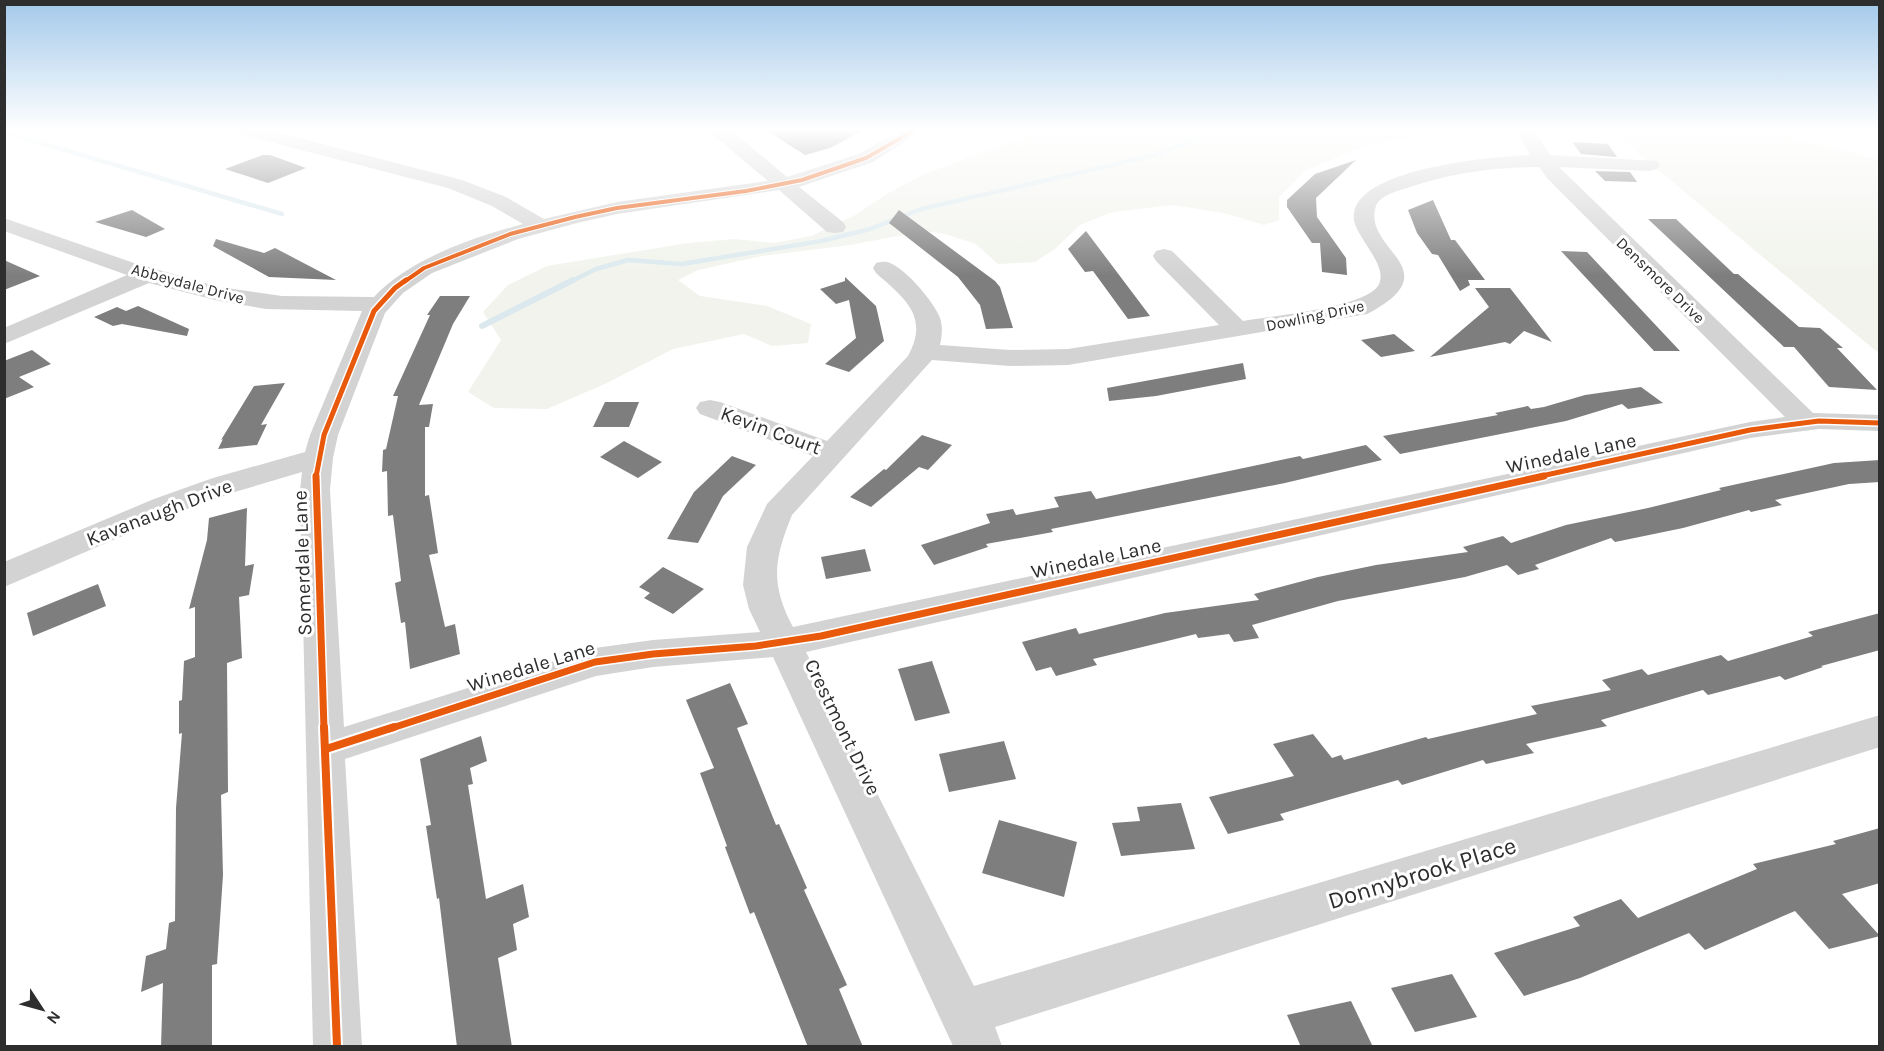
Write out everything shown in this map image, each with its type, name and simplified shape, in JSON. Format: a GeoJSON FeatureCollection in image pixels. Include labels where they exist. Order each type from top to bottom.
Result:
{"type":"FeatureCollection","features":[{"type":"Feature","properties":{"kind":"street"},"geometry":{"type":"LineString","coordinates":[[432,178],[480,192],[521,212],[540,226]]}},
{"type":"Feature","properties":{"kind":"street"},"geometry":{"type":"LineString","coordinates":[[774,178],[835,227]]}},
{"type":"Feature","properties":{"kind":"street","name":"Somerdale Lane"},"geometry":{"type":"LineString","coordinates":[[337,1047],[315,490],[318,459],[324,435],[363,336],[379,304],[394,288],[433,263],[480,244],[540,226],[617,208],[782,185],[806,178]]}},
{"type":"Feature","properties":{"kind":"street","name":"Dowling Drive"},"geometry":{"type":"LineString","coordinates":[[925,352],[1010,358],[1058,357],[1358,309],[1384,294],[1393,279],[1391,268],[1367,225],[1364,215],[1366,206],[1372,197],[1382,190],[1423,178]]}},
{"type":"Feature","properties":{"kind":"street","name":"Densmore Drive"},"geometry":{"type":"LineString","coordinates":[[1560,178],[1806,422]]}},
{"type":"Feature","properties":{"kind":"street","name":"Abbeydale Drive"},"geometry":{"type":"LineString","coordinates":[[4,224],[219,295],[309,304],[379,304]]}},
{"type":"Feature","properties":{"kind":"street"},"geometry":{"type":"LineString","coordinates":[[1164,256],[1238,330]]}},
{"type":"Feature","properties":{"kind":"street"},"geometry":{"type":"LineString","coordinates":[[884,268],[913,295],[926,312],[931,330],[925,352]]}},
{"type":"Feature","properties":{"kind":"street"},"geometry":{"type":"LineString","coordinates":[[4,337],[150,274]]}},
{"type":"Feature","properties":{"kind":"street","name":"Crestmont Drive"},"geometry":{"type":"LineString","coordinates":[[925,352],[782,505],[772,522],[763,547],[760,585],[766,609],[970,1030]]}},
{"type":"Feature","properties":{"kind":"street","name":"Kevin Court"},"geometry":{"type":"LineString","coordinates":[[710,408],[832,453]]}},
{"type":"Feature","properties":{"kind":"street","name":"Winedale Lane"},"geometry":{"type":"LineString","coordinates":[[326,749],[595,662],[671,650],[748,647],[783,642],[1750,430],[1806,422],[1880,423]]}},
{"type":"Feature","properties":{"kind":"street","name":"Kavanaugh Drive"},"geometry":{"type":"LineString","coordinates":[[4,575],[165,506],[224,485],[318,459]]}},
{"type":"Feature","properties":{"kind":"street","name":"Donnybrook Place"},"geometry":{"type":"LineString","coordinates":[[970,1030],[1880,731]]}},
{"type":"Feature","properties":{"kind":"shaded area"},"geometry":{"type":"Polygon","coordinates":[[[917,178],[1298,178],[1279,197],[1279,220],[1264,225],[1224,213],[1172,205],[1113,212],[1080,225],[1056,248],[1035,262],[998,264],[976,244],[945,234],[924,231],[850,245],[762,256],[698,270],[678,280],[700,296],[767,306],[811,324],[808,343],[772,346],[744,334],[673,349],[607,383],[547,409],[494,408],[468,392],[501,340],[483,312],[508,285],[547,266],[688,243],[735,239],[774,243],[811,236],[855,215],[917,178]]]}},
{"type":"Feature","properties":{"kind":"shaded area"},"geometry":{"type":"Polygon","coordinates":[[[1668,178],[1879,178],[1879,352],[1668,178]]]}},
{"type":"Feature","properties":{"kind":"building"},"geometry":{"type":"Polygon","coordinates":[[[253,178],[281,178],[268,183],[253,178]]]}},
{"type":"Feature","properties":{"kind":"building"},"geometry":{"type":"Polygon","coordinates":[[[1311,178],[1337,178],[1316,198],[1317,217],[1346,258],[1347,275],[1322,272],[1320,243],[1312,243],[1287,207],[1287,200],[1311,178]]]}},
{"type":"Feature","properties":{"kind":"building"},"geometry":{"type":"Polygon","coordinates":[[[1602,178],[1634,178],[1637,182],[1605,181],[1602,178]]]}},
{"type":"Feature","properties":{"kind":"building"},"geometry":{"type":"Polygon","coordinates":[[[1433,200],[1451,240],[1455,240],[1485,280],[1468,280],[1470,285],[1460,291],[1438,255],[1432,254],[1417,233],[1408,210],[1433,200]]]}},
{"type":"Feature","properties":{"kind":"building"},"geometry":{"type":"Polygon","coordinates":[[[132,210],[165,229],[146,237],[95,222],[132,210]]]}},
{"type":"Feature","properties":{"kind":"building"},"geometry":{"type":"Polygon","coordinates":[[[899,210],[995,281],[1000,287],[1013,328],[986,329],[980,305],[958,277],[889,223],[899,210]]]}},
{"type":"Feature","properties":{"kind":"building"},"geometry":{"type":"Polygon","coordinates":[[[1648,219],[1676,219],[1734,274],[1738,274],[1799,327],[1820,328],[1843,348],[1837,348],[1877,390],[1829,387],[1794,347],[1784,347],[1648,219]]]}},
{"type":"Feature","properties":{"kind":"building"},"geometry":{"type":"Polygon","coordinates":[[[1086,231],[1150,316],[1128,319],[1093,271],[1085,272],[1068,249],[1086,231]]]}},
{"type":"Feature","properties":{"kind":"building"},"geometry":{"type":"Polygon","coordinates":[[[216,239],[264,253],[275,248],[336,280],[269,277],[213,246],[216,239]]]}},
{"type":"Feature","properties":{"kind":"building"},"geometry":{"type":"Polygon","coordinates":[[[1561,251],[1587,252],[1680,351],[1654,351],[1561,251]]]}},
{"type":"Feature","properties":{"kind":"building"},"geometry":{"type":"Polygon","coordinates":[[[4,260],[40,276],[4,290],[4,260]]]}},
{"type":"Feature","properties":{"kind":"building"},"geometry":{"type":"Polygon","coordinates":[[[845,277],[876,306],[884,341],[849,372],[825,364],[856,338],[849,300],[836,304],[820,289],[845,281],[845,277]]]}},
{"type":"Feature","properties":{"kind":"building"},"geometry":{"type":"Polygon","coordinates":[[[1475,288],[1510,288],[1552,342],[1524,331],[1510,344],[1505,342],[1430,357],[1489,307],[1475,288]]]}},
{"type":"Feature","properties":{"kind":"building"},"geometry":{"type":"Polygon","coordinates":[[[440,296],[470,296],[453,324],[419,405],[433,404],[429,427],[425,427],[425,496],[429,495],[438,553],[429,555],[445,627],[455,624],[460,654],[410,669],[405,622],[401,623],[395,583],[401,581],[393,515],[388,516],[387,471],[382,472],[383,450],[386,449],[398,396],[393,396],[430,315],[427,315],[440,296]]]}},
{"type":"Feature","properties":{"kind":"building"},"geometry":{"type":"Polygon","coordinates":[[[138,306],[189,329],[187,336],[122,324],[113,326],[94,317],[117,307],[126,311],[138,306]]]}},
{"type":"Feature","properties":{"kind":"building"},"geometry":{"type":"Polygon","coordinates":[[[1394,334],[1415,351],[1381,357],[1361,340],[1394,334]]]}},
{"type":"Feature","properties":{"kind":"building"},"geometry":{"type":"Polygon","coordinates":[[[32,350],[51,364],[19,377],[34,387],[4,399],[4,361],[32,350]]]}},
{"type":"Feature","properties":{"kind":"building"},"geometry":{"type":"Polygon","coordinates":[[[1243,363],[1246,379],[1156,396],[1109,401],[1107,388],[1243,363]]]}},
{"type":"Feature","properties":{"kind":"building"},"geometry":{"type":"Polygon","coordinates":[[[285,383],[261,425],[267,424],[257,445],[218,449],[223,439],[221,440],[254,386],[285,383]]]}},
{"type":"Feature","properties":{"kind":"building"},"geometry":{"type":"Polygon","coordinates":[[[1641,387],[1663,403],[1628,409],[1622,404],[1566,421],[1400,454],[1383,436],[1498,415],[1495,413],[1528,406],[1531,409],[1544,407],[1585,395],[1641,387]]]}},
{"type":"Feature","properties":{"kind":"building"},"geometry":{"type":"Polygon","coordinates":[[[605,402],[639,402],[629,427],[593,427],[605,402]]]}},
{"type":"Feature","properties":{"kind":"building"},"geometry":{"type":"Polygon","coordinates":[[[922,435],[952,445],[928,470],[919,467],[871,507],[850,497],[884,469],[886,470],[922,435]]]}},
{"type":"Feature","properties":{"kind":"building"},"geometry":{"type":"Polygon","coordinates":[[[624,441],[662,462],[638,478],[600,457],[624,441]]]}},
{"type":"Feature","properties":{"kind":"building"},"geometry":{"type":"Polygon","coordinates":[[[1366,445],[1382,460],[1285,483],[986,544],[988,547],[934,565],[921,545],[990,523],[986,514],[1013,509],[1016,515],[1059,507],[1054,497],[1091,491],[1096,499],[1300,456],[1303,459],[1366,445]]]}},
{"type":"Feature","properties":{"kind":"building"},"geometry":{"type":"Polygon","coordinates":[[[732,456],[756,465],[723,496],[698,543],[667,539],[694,492],[732,456]]]}},
{"type":"Feature","properties":{"kind":"building"},"geometry":{"type":"Polygon","coordinates":[[[1880,460],[1880,482],[1849,484],[1775,500],[1782,505],[1751,512],[1749,510],[1683,528],[1615,542],[1611,538],[1535,565],[1539,569],[1518,575],[1507,565],[1465,577],[1338,601],[1252,625],[1259,638],[1234,642],[1229,634],[1198,638],[1196,634],[1093,659],[1097,665],[1056,676],[1051,667],[1036,671],[1022,642],[1076,628],[1079,634],[1165,613],[1259,600],[1254,594],[1318,577],[1376,565],[1468,552],[1463,547],[1503,536],[1511,543],[1566,525],[1648,508],[1721,490],[1719,488],[1834,463],[1880,460]]]}},
{"type":"Feature","properties":{"kind":"building"},"geometry":{"type":"Polygon","coordinates":[[[247,508],[245,566],[254,564],[249,595],[239,597],[242,658],[227,663],[228,792],[221,795],[223,875],[217,964],[212,965],[212,1047],[161,1047],[163,983],[141,992],[146,956],[166,949],[169,923],[175,921],[176,808],[182,733],[179,734],[179,701],[182,700],[184,661],[195,657],[195,607],[189,609],[207,540],[209,518],[247,508]]]}},
{"type":"Feature","properties":{"kind":"building"},"geometry":{"type":"Polygon","coordinates":[[[865,549],[871,571],[826,579],[821,557],[865,549]]]}},
{"type":"Feature","properties":{"kind":"building"},"geometry":{"type":"Polygon","coordinates":[[[663,567],[704,589],[673,614],[644,598],[650,593],[639,587],[663,567]]]}},
{"type":"Feature","properties":{"kind":"building"},"geometry":{"type":"Polygon","coordinates":[[[98,584],[106,606],[33,636],[27,613],[98,584]]]}},
{"type":"Feature","properties":{"kind":"building"},"geometry":{"type":"Polygon","coordinates":[[[1880,613],[1880,650],[1821,666],[1823,667],[1785,680],[1780,676],[1708,695],[1703,690],[1601,720],[1607,726],[1526,744],[1534,753],[1486,764],[1483,760],[1402,785],[1398,780],[1280,814],[1284,820],[1228,834],[1209,797],[1294,776],[1273,744],[1313,734],[1332,758],[1341,755],[1344,760],[1426,737],[1428,739],[1537,714],[1531,706],[1611,690],[1602,680],[1642,669],[1648,675],[1721,655],[1728,661],[1813,636],[1808,632],[1880,613]]]}},
{"type":"Feature","properties":{"kind":"building"},"geometry":{"type":"Polygon","coordinates":[[[932,661],[950,713],[915,721],[898,669],[932,661]]]}},
{"type":"Feature","properties":{"kind":"building"},"geometry":{"type":"Polygon","coordinates":[[[730,683],[748,724],[737,728],[776,825],[779,824],[807,888],[804,890],[847,985],[839,989],[863,1047],[808,1047],[754,912],[750,914],[725,847],[727,846],[700,773],[714,768],[686,700],[730,683]]]}},
{"type":"Feature","properties":{"kind":"building"},"geometry":{"type":"Polygon","coordinates":[[[481,736],[487,761],[470,768],[473,784],[468,785],[486,899],[523,884],[529,917],[513,924],[517,950],[498,958],[512,1047],[457,1047],[439,898],[437,899],[426,826],[431,825],[420,759],[481,736]]]}},
{"type":"Feature","properties":{"kind":"building"},"geometry":{"type":"Polygon","coordinates":[[[1004,741],[1016,779],[949,792],[939,754],[1004,741]]]}},
{"type":"Feature","properties":{"kind":"building"},"geometry":{"type":"Polygon","coordinates":[[[1181,803],[1195,849],[1121,856],[1112,823],[1140,821],[1137,807],[1181,803]]]}},
{"type":"Feature","properties":{"kind":"building"},"geometry":{"type":"Polygon","coordinates":[[[999,820],[1077,842],[1064,897],[982,873],[999,820]]]}},
{"type":"Feature","properties":{"kind":"building"},"geometry":{"type":"Polygon","coordinates":[[[1880,828],[1880,883],[1842,894],[1880,936],[1829,949],[1795,911],[1705,950],[1689,933],[1580,978],[1524,996],[1494,953],[1580,926],[1573,917],[1621,899],[1638,918],[1757,869],[1753,864],[1836,844],[1833,841],[1880,828]]]}},
{"type":"Feature","properties":{"kind":"building"},"geometry":{"type":"Polygon","coordinates":[[[1452,974],[1477,1017],[1415,1032],[1391,988],[1452,974]]]}},
{"type":"Feature","properties":{"kind":"building"},"geometry":{"type":"Polygon","coordinates":[[[1351,1001],[1373,1047],[1301,1047],[1287,1015],[1351,1001]]]}},
{"type":"Feature","properties":{"kind":"waterway"},"geometry":{"type":"LineString","coordinates":[[160,178],[282,214]]}},
{"type":"Feature","properties":{"kind":"waterway"},"geometry":{"type":"LineString","coordinates":[[570,282],[596,269],[628,260],[682,264],[821,241],[870,229],[921,209],[1056,178]]}},
{"type":"Feature","properties":{"kind":"waterway"},"geometry":{"type":"LineString","coordinates":[[482,326],[573,280]]}},
{"type":"Feature","properties":{"kind":"cycle path"},"geometry":{"type":"LineString","coordinates":[[337,1046],[315,490],[318,458],[324,435],[374,311],[395,288],[424,268],[510,234],[617,208],[746,191],[808,178]]}},
{"type":"Feature","properties":{"kind":"cycle path"},"geometry":{"type":"LineString","coordinates":[[326,749],[595,662],[653,654],[775,644],[821,636],[1750,430],[1819,421],[1880,423]]}}]}
